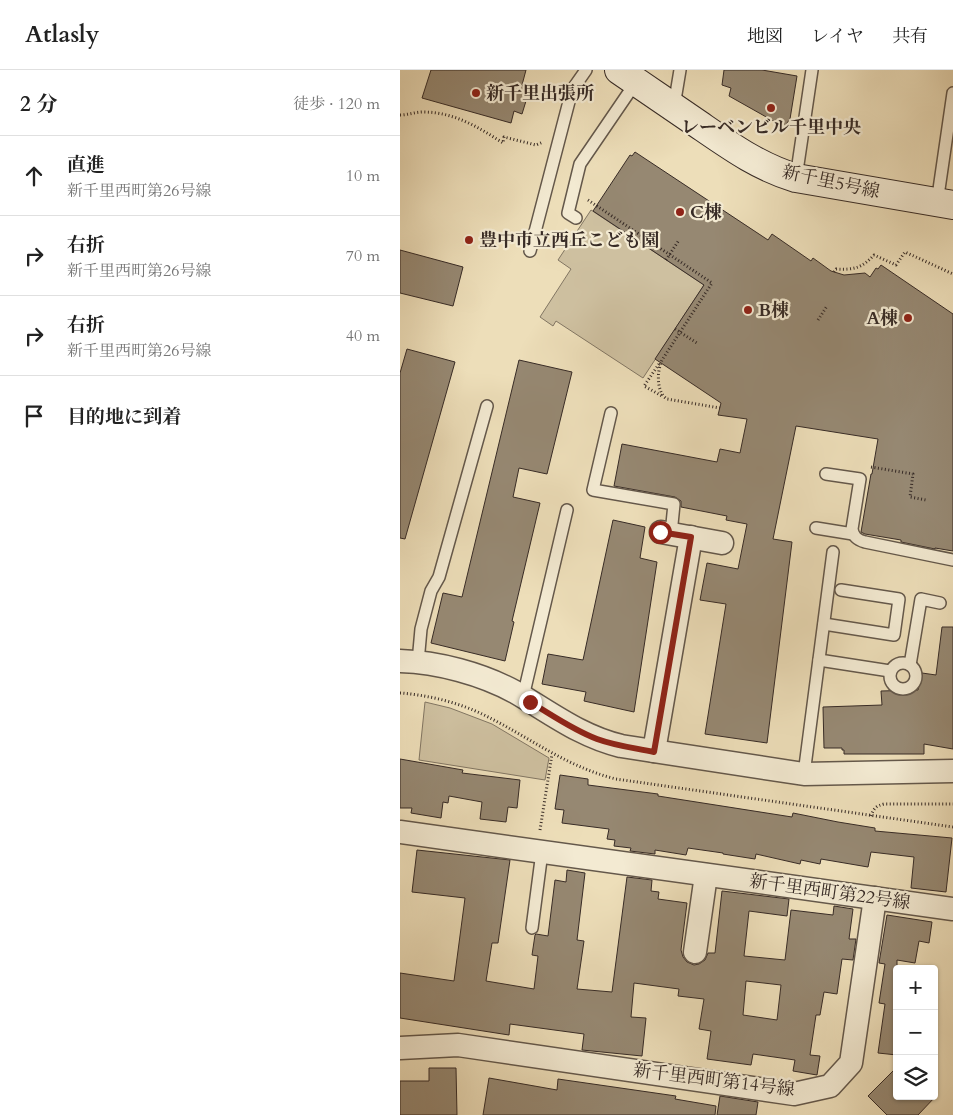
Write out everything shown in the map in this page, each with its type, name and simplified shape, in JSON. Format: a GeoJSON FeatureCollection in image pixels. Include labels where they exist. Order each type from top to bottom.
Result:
{"type":"FeatureCollection","features":[{"type":"Feature","properties":{"kind":"street","name":"新千里5号線"},"geometry":{"type":"LineString","coordinates":[[627,76],[756,162],[779,172],[796,178],[945,204]]}},
{"type":"Feature","properties":{"kind":"street"},"geometry":{"type":"LineString","coordinates":[[654,752],[674,534],[722,543]]}},
{"type":"Feature","properties":{"kind":"street"},"geometry":{"type":"LineString","coordinates":[[409,662],[435,665],[494,683],[523,697],[567,724],[598,740],[621,746],[804,774],[953,772]]}},
{"type":"Feature","properties":{"kind":"street","name":"新千里西町第22号線"},"geometry":{"type":"LineString","coordinates":[[400,832],[953,909]]}},
{"type":"Feature","properties":{"kind":"street"},"geometry":{"type":"LineString","coordinates":[[695,952],[706,875]]}},
{"type":"Feature","properties":{"kind":"street","name":"新千里西町第14号線"},"geometry":{"type":"LineString","coordinates":[[400,1048],[458,1045],[794,1094],[830,1086],[851,1063],[875,898]]}},
{"type":"Feature","properties":{"kind":"lane"},"geometry":{"type":"LineString","coordinates":[[530,251],[572,90],[586,70]]}},
{"type":"Feature","properties":{"kind":"lane"},"geometry":{"type":"LineString","coordinates":[[674,108],[680,70]]}},
{"type":"Feature","properties":{"kind":"lane"},"geometry":{"type":"LineString","coordinates":[[796,178],[812,70]]}},
{"type":"Feature","properties":{"kind":"lane"},"geometry":{"type":"LineString","coordinates":[[576,218],[568,212],[580,164],[627,76]]}},
{"type":"Feature","properties":{"kind":"lane"},"geometry":{"type":"LineString","coordinates":[[945,204],[953,93]]}},
{"type":"Feature","properties":{"kind":"lane"},"geometry":{"type":"LineString","coordinates":[[409,662],[421,629],[431,590],[439,577],[487,406]]}},
{"type":"Feature","properties":{"kind":"lane"},"geometry":{"type":"LineString","coordinates":[[611,413],[593,490],[674,504],[674,534]]}},
{"type":"Feature","properties":{"kind":"lane"},"geometry":{"type":"LineString","coordinates":[[826,474],[860,479],[852,523],[853,534]]}},
{"type":"Feature","properties":{"kind":"lane"},"geometry":{"type":"LineString","coordinates":[[523,697],[568,510]]}},
{"type":"Feature","properties":{"kind":"lane"},"geometry":{"type":"LineString","coordinates":[[816,528],[853,534],[859,540],[865,542],[953,560]]}},
{"type":"Feature","properties":{"kind":"lane"},"geometry":{"type":"LineString","coordinates":[[804,774],[833,552]]}},
{"type":"Feature","properties":{"kind":"lane"},"geometry":{"type":"LineString","coordinates":[[824,624],[894,635],[899,599],[841,590]]}},
{"type":"Feature","properties":{"kind":"lane"},"geometry":{"type":"LineString","coordinates":[[910,665],[922,599],[940,603]]}},
{"type":"Feature","properties":{"kind":"lane"},"geometry":{"type":"LineString","coordinates":[[819,660],[890,671]]}},
{"type":"Feature","properties":{"kind":"lane"},"geometry":{"type":"LineString","coordinates":[[901,662],[906,663],[916,673],[916,678],[907,689],[897,688],[890,681],[890,671],[892,667],[901,662]]}},
{"type":"Feature","properties":{"kind":"lane"},"geometry":{"type":"LineString","coordinates":[[532,928],[540,851]]}},
{"type":"Feature","properties":{"kind":"path"},"geometry":{"type":"LineString","coordinates":[[400,115],[425,112],[457,118],[481,129],[503,143],[504,137],[536,145],[543,142],[547,137]]}},
{"type":"Feature","properties":{"kind":"path"},"geometry":{"type":"LineString","coordinates":[[588,200],[712,283],[659,366],[660,391],[662,396],[667,399]]}},
{"type":"Feature","properties":{"kind":"path"},"geometry":{"type":"LineString","coordinates":[[666,260],[679,240]]}},
{"type":"Feature","properties":{"kind":"path"},"geometry":{"type":"LineString","coordinates":[[834,272],[836,270],[856,268],[866,263],[874,254],[896,265],[905,252],[953,274]]}},
{"type":"Feature","properties":{"kind":"path"},"geometry":{"type":"LineString","coordinates":[[818,320],[827,306]]}},
{"type":"Feature","properties":{"kind":"path"},"geometry":{"type":"LineString","coordinates":[[675,328],[697,343]]}},
{"type":"Feature","properties":{"kind":"path"},"geometry":{"type":"LineString","coordinates":[[670,336],[675,339],[644,386],[667,399],[720,408]]}},
{"type":"Feature","properties":{"kind":"path"},"geometry":{"type":"LineString","coordinates":[[860,479],[867,480],[869,467],[913,474],[910,497],[926,500]]}},
{"type":"Feature","properties":{"kind":"path"},"geometry":{"type":"LineString","coordinates":[[540,851],[552,754]]}},
{"type":"Feature","properties":{"kind":"path"},"geometry":{"type":"LineString","coordinates":[[871,816],[873,809],[884,804],[953,804]]}},
{"type":"Feature","properties":{"kind":"shaded area"},"geometry":{"type":"Polygon","coordinates":[[[591,210],[704,285],[643,378],[556,321],[553,326],[540,317],[571,269],[558,260],[591,210]]]}},
{"type":"Feature","properties":{"kind":"shaded area"},"geometry":{"type":"Polygon","coordinates":[[[425,702],[450,708],[492,724],[549,758],[545,780],[419,760],[425,702]]]}},
{"type":"Feature","properties":{"kind":"building","name":"新千里出張所"},"geometry":{"type":"Polygon","coordinates":[[[431,70],[526,70],[522,85],[530,88],[522,114],[514,111],[511,123],[422,98],[431,70]]]}},
{"type":"Feature","properties":{"kind":"building","name":"レーベンビル千里中央"},"geometry":{"type":"Polygon","coordinates":[[[724,70],[762,70],[797,76],[790,119],[784,127],[729,96],[731,88],[722,85],[724,70]]]}},
{"type":"Feature","properties":{"kind":"building"},"geometry":{"type":"Polygon","coordinates":[[[635,152],[768,240],[772,234],[811,261],[813,258],[831,271],[844,275],[865,273],[870,277],[876,268],[878,269],[881,265],[953,314],[953,551],[901,542],[901,540],[861,532],[878,439],[796,426],[773,539],[792,542],[767,743],[705,734],[726,604],[700,600],[707,563],[738,569],[747,524],[726,520],[727,516],[681,507],[681,501],[675,497],[614,486],[622,444],[717,462],[720,449],[740,453],[747,419],[718,415],[721,403],[655,359],[704,285],[593,211],[630,155],[632,156],[635,152]]]}},
{"type":"Feature","properties":{"kind":"building"},"geometry":{"type":"Polygon","coordinates":[[[400,250],[463,267],[453,306],[400,293],[400,250]]]}},
{"type":"Feature","properties":{"kind":"building"},"geometry":{"type":"Polygon","coordinates":[[[407,349],[455,362],[405,539],[400,538],[400,373],[407,349]]]}},
{"type":"Feature","properties":{"kind":"building"},"geometry":{"type":"Polygon","coordinates":[[[519,360],[572,372],[547,474],[519,468],[513,497],[540,503],[512,621],[514,622],[505,661],[431,643],[443,593],[462,597],[519,360]]]}},
{"type":"Feature","properties":{"kind":"building"},"geometry":{"type":"Polygon","coordinates":[[[613,520],[645,527],[640,558],[657,562],[634,712],[584,701],[586,692],[542,684],[548,654],[583,660],[613,520]]]}},
{"type":"Feature","properties":{"kind":"building"},"geometry":{"type":"Polygon","coordinates":[[[942,627],[953,627],[953,749],[924,744],[924,754],[844,754],[842,748],[824,748],[823,707],[882,705],[881,691],[918,690],[922,673],[936,675],[942,627]]]}},
{"type":"Feature","properties":{"kind":"building"},"geometry":{"type":"Polygon","coordinates":[[[400,759],[463,770],[462,773],[520,780],[517,808],[508,807],[506,822],[480,819],[482,802],[449,796],[448,803],[443,802],[441,818],[411,813],[412,808],[400,808],[400,759]]]}},
{"type":"Feature","properties":{"kind":"building"},"geometry":{"type":"Polygon","coordinates":[[[560,775],[588,779],[588,785],[658,794],[658,796],[792,817],[793,813],[875,828],[875,831],[952,838],[946,892],[911,888],[914,857],[871,852],[868,867],[821,859],[820,864],[801,860],[800,864],[756,854],[755,859],[688,848],[686,855],[655,850],[655,854],[630,851],[631,848],[614,846],[615,840],[607,839],[609,829],[562,823],[564,810],[555,809],[560,775]]]}},
{"type":"Feature","properties":{"kind":"building"},"geometry":{"type":"Polygon","coordinates":[[[417,850],[510,860],[498,943],[492,943],[486,981],[534,989],[538,956],[532,955],[535,935],[548,936],[555,880],[566,882],[567,870],[585,873],[577,940],[584,941],[577,989],[612,992],[627,877],[652,880],[651,891],[659,892],[658,899],[687,903],[681,950],[687,962],[694,965],[705,960],[708,953],[715,953],[722,891],[789,899],[787,916],[749,911],[744,956],[785,960],[791,910],[833,915],[834,906],[853,909],[849,939],[856,939],[853,960],[842,959],[837,994],[824,992],[820,1015],[816,1015],[810,1055],[820,1056],[817,1075],[793,1071],[795,1060],[753,1054],[751,1065],[707,1059],[711,1031],[699,1029],[704,999],[678,996],[679,989],[634,983],[631,1017],[646,1018],[642,1056],[582,1050],[584,1034],[510,1024],[509,1035],[400,1018],[400,973],[454,981],[465,898],[412,892],[417,850]],[[746,981],[743,1015],[777,1020],[781,985],[746,981]]]}},
{"type":"Feature","properties":{"kind":"building"},"geometry":{"type":"Polygon","coordinates":[[[887,915],[932,922],[929,943],[919,941],[915,963],[897,960],[897,965],[893,965],[893,1055],[878,1053],[885,1004],[879,1003],[885,964],[879,963],[887,915]]]}},
{"type":"Feature","properties":{"kind":"building"},"geometry":{"type":"Polygon","coordinates":[[[429,1068],[456,1068],[457,1115],[400,1115],[400,1081],[429,1081],[429,1068]]]}},
{"type":"Feature","properties":{"kind":"building"},"geometry":{"type":"Polygon","coordinates":[[[893,1071],[893,1100],[932,1100],[918,1115],[887,1115],[868,1096],[893,1071]]]}},
{"type":"Feature","properties":{"kind":"building"},"geometry":{"type":"Polygon","coordinates":[[[489,1078],[557,1090],[558,1079],[676,1096],[675,1099],[716,1106],[715,1115],[483,1115],[489,1078]]]}},
{"type":"Feature","properties":{"kind":"building"},"geometry":{"type":"Polygon","coordinates":[[[720,1096],[758,1102],[756,1115],[717,1115],[720,1096]]]}},
{"type":"Feature","properties":{"kind":"place","name":"新千里出張所"},"geometry":{"type":"Point","coordinates":[476,93]}},
{"type":"Feature","properties":{"kind":"place","name":"レーベンビル千里中央"},"geometry":{"type":"Point","coordinates":[771,108]}},
{"type":"Feature","properties":{"kind":"place","name":"C棟"},"geometry":{"type":"Point","coordinates":[680,212]}},
{"type":"Feature","properties":{"kind":"place","name":"豊中市立西丘こども園"},"geometry":{"type":"Point","coordinates":[469,240]}},
{"type":"Feature","properties":{"kind":"place","name":"B棟"},"geometry":{"type":"Point","coordinates":[748,310]}},
{"type":"Feature","properties":{"kind":"place","name":"A棟"},"geometry":{"type":"Point","coordinates":[908,318]}},
{"type":"Feature","properties":{"kind":"route"},"geometry":{"type":"LineString","coordinates":[[530,702],[580,732],[598,740],[654,752],[691,537],[660,532]]}}]}
